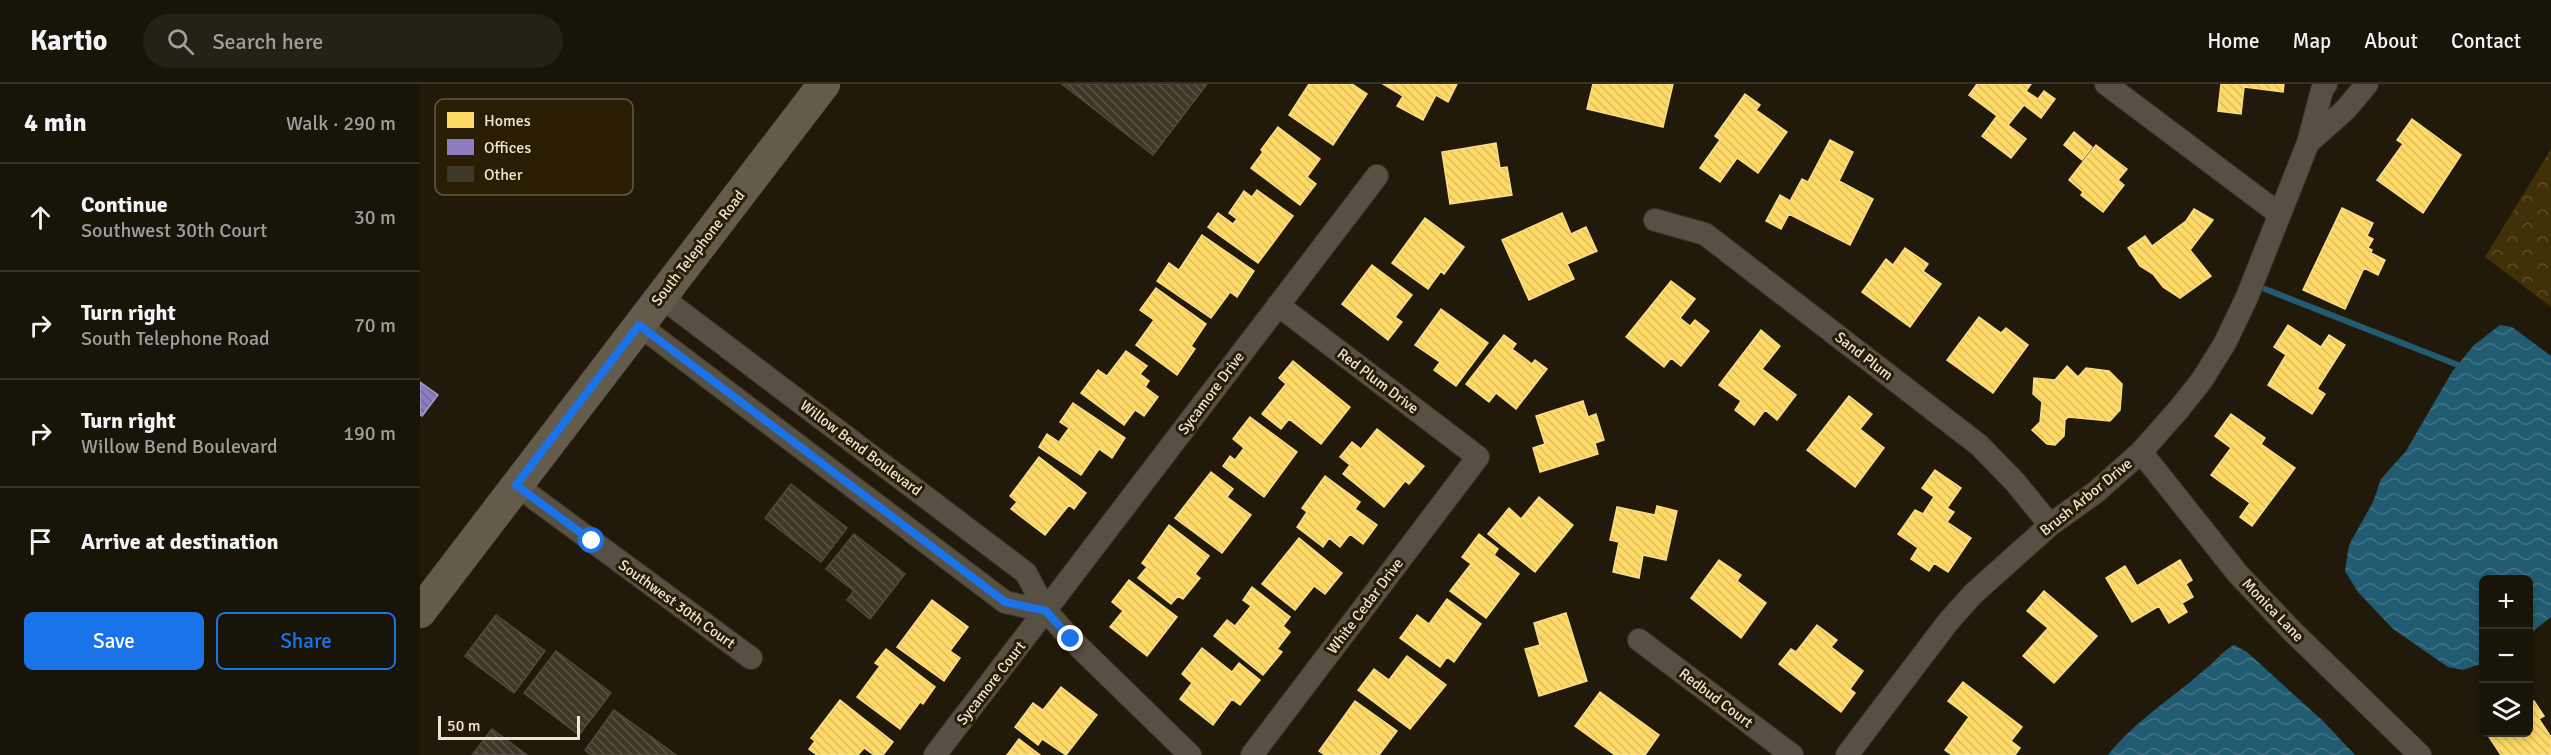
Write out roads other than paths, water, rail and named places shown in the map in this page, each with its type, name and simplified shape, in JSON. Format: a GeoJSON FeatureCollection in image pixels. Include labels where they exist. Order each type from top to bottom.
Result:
{"type":"FeatureCollection","features":[{"type":"Feature","properties":{"kind":"main road","name":"South Telephone Road"},"geometry":{"type":"LineString","coordinates":[[420,612],[824,84]]}},
{"type":"Feature","properties":{"kind":"street"},"geometry":{"type":"LineString","coordinates":[[2106,84],[2278,213]]}},
{"type":"Feature","properties":{"kind":"street","name":"Brush Arbor Drive"},"geometry":{"type":"LineString","coordinates":[[1847,755],[1948,622],[1995,573],[2050,525],[2096,492],[2140,452],[2185,402],[2225,343],[2247,297],[2278,213],[2308,143],[2322,90],[2326,84]]}},
{"type":"Feature","properties":{"kind":"street","name":"Brush Arbor Drive"},"geometry":{"type":"LineString","coordinates":[[2308,143],[2346,109],[2367,84]]}},
{"type":"Feature","properties":{"kind":"street","name":"Sycamore Drive"},"geometry":{"type":"LineString","coordinates":[[1046,611],[1377,176]]}},
{"type":"Feature","properties":{"kind":"street","name":"Sand Plum"},"geometry":{"type":"LineString","coordinates":[[1654,220],[1705,234],[1979,445],[2015,482],[2050,525]]}},
{"type":"Feature","properties":{"kind":"street","name":"Willow Bend Boulevard"},"geometry":{"type":"LineString","coordinates":[[661,297],[1026,573],[1046,611],[1071,639],[1190,755]]}},
{"type":"Feature","properties":{"kind":"street","name":"Red Plum Drive"},"geometry":{"type":"LineString","coordinates":[[1278,305],[1478,457]]}},
{"type":"Feature","properties":{"kind":"street"},"geometry":{"type":"LineString","coordinates":[[639,325],[1005,602],[1046,611]]}},
{"type":"Feature","properties":{"kind":"street","name":"Monica Lane"},"geometry":{"type":"LineString","coordinates":[[2140,452],[2238,574],[2291,630],[2420,755]]}},
{"type":"Feature","properties":{"kind":"street","name":"White Cedar Drive"},"geometry":{"type":"LineString","coordinates":[[1252,755],[1478,457]]}},
{"type":"Feature","properties":{"kind":"street","name":"Southwest 30th Court"},"geometry":{"type":"LineString","coordinates":[[516,485],[751,658]]}},
{"type":"Feature","properties":{"kind":"street","name":"Sycamore Court"},"geometry":{"type":"LineString","coordinates":[[935,755],[1046,611]]}},
{"type":"Feature","properties":{"kind":"street","name":"Redbud Court"},"geometry":{"type":"LineString","coordinates":[[1639,640],[1792,755]]}},
{"type":"Feature","properties":{"kind":"water"},"geometry":{"type":"Polygon","coordinates":[[[2500,325],[2512,327],[2551,356],[2551,617],[2533,631],[2533,575],[2479,575],[2479,664],[2463,670],[2448,667],[2393,629],[2358,592],[2345,571],[2349,545],[2373,502],[2381,479],[2406,451],[2452,372],[2474,345],[2500,325]]]}},
{"type":"Feature","properties":{"kind":"water"},"geometry":{"type":"Polygon","coordinates":[[[2234,645],[2247,652],[2323,721],[2355,755],[2108,755],[2141,721],[2234,645]]]}},
{"type":"Feature","properties":{"kind":"waterway"},"geometry":{"type":"LineString","coordinates":[[2265,289],[2458,365]]}}]}
